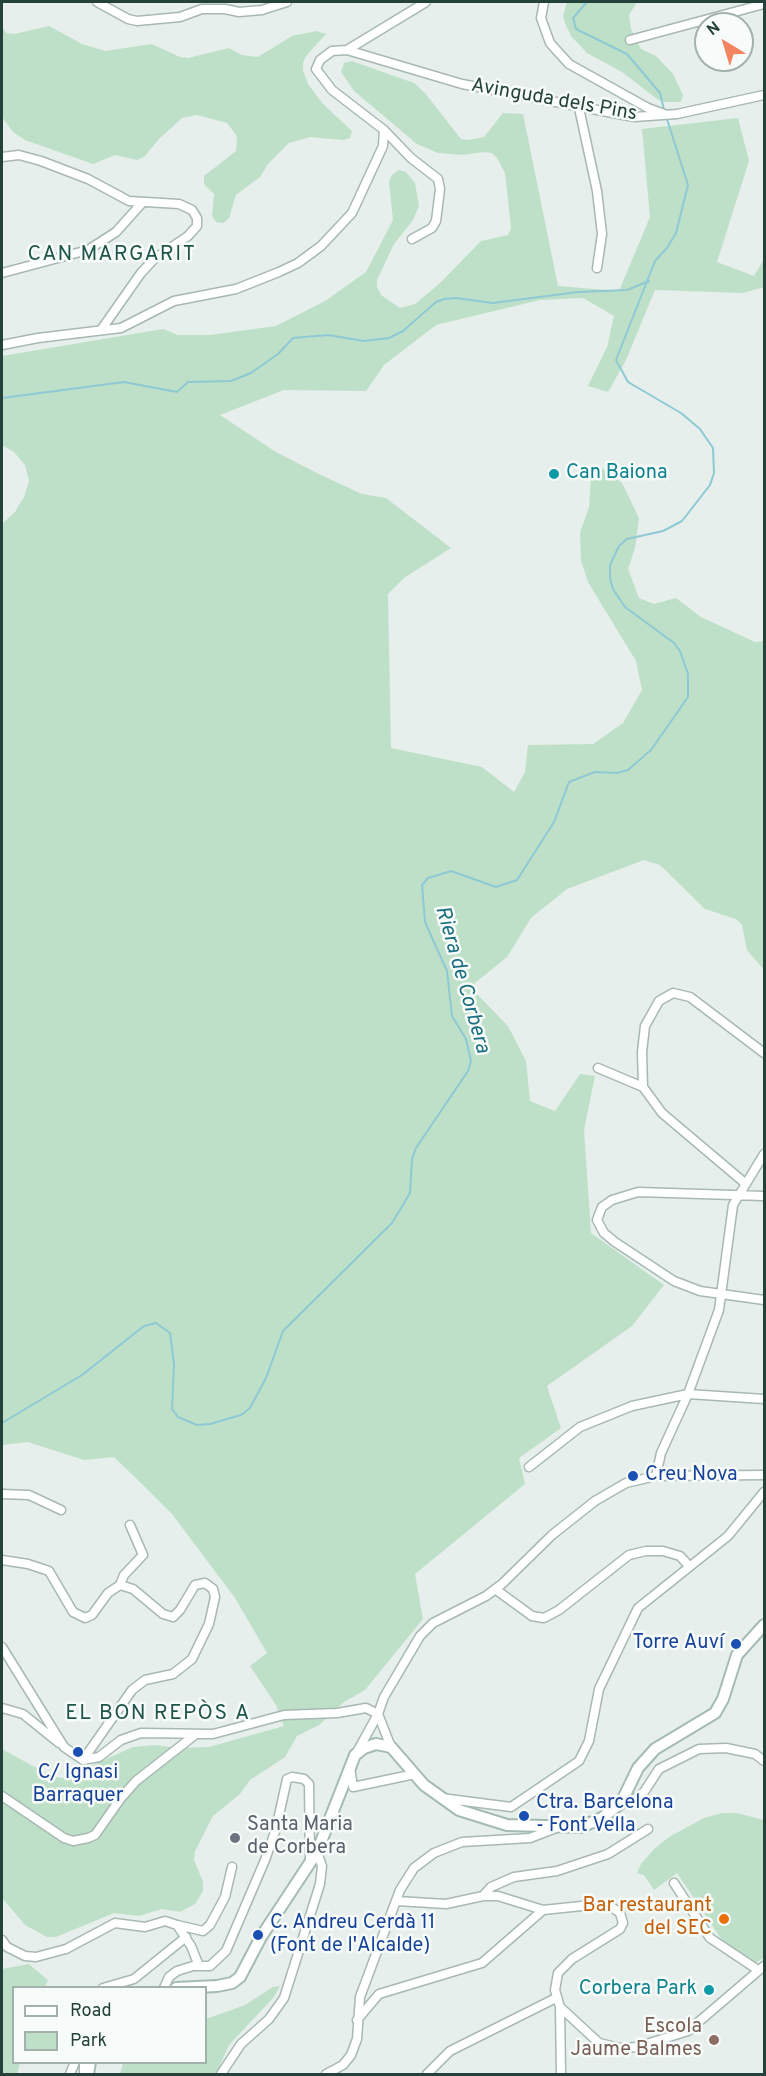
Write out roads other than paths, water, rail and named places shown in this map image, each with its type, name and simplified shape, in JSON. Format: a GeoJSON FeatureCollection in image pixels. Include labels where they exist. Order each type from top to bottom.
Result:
{"type":"FeatureCollection","features":[{"type":"Feature","properties":{"kind":"street"},"geometry":{"type":"LineString","coordinates":[[98,2],[128,20],[137,21],[180,17],[202,9],[225,9],[239,12],[262,10],[288,2]]}},
{"type":"Feature","properties":{"kind":"street"},"geometry":{"type":"LineString","coordinates":[[412,239],[432,228],[436,221],[440,189],[438,179],[411,158],[384,130],[332,90],[316,69],[320,60],[332,51],[346,50],[426,2]]}},
{"type":"Feature","properties":{"kind":"street"},"geometry":{"type":"LineString","coordinates":[[544,2],[541,18],[550,43],[569,64],[648,108],[668,116]]}},
{"type":"Feature","properties":{"kind":"street"},"geometry":{"type":"LineString","coordinates":[[630,40],[765,4]]}},
{"type":"Feature","properties":{"kind":"street","name":"Avinguda dels Pins"},"geometry":{"type":"LineString","coordinates":[[346,50],[462,84],[634,117],[668,116],[765,95]]}},
{"type":"Feature","properties":{"kind":"street"},"geometry":{"type":"LineString","coordinates":[[579,108],[598,201],[602,234],[597,268]]}},
{"type":"Feature","properties":{"kind":"street"},"geometry":{"type":"LineString","coordinates":[[2,345],[128,326],[174,301],[236,289],[279,272],[306,257],[321,246],[352,213],[383,146],[384,130]]}},
{"type":"Feature","properties":{"kind":"street"},"geometry":{"type":"LineString","coordinates":[[2,157],[20,155],[41,161],[88,179],[112,193],[142,203],[179,204],[192,210],[197,218],[197,226],[188,236],[154,259],[101,330]]}},
{"type":"Feature","properties":{"kind":"street"},"geometry":{"type":"LineString","coordinates":[[2,273],[88,250],[116,232],[142,203]]}},
{"type":"Feature","properties":{"kind":"street"},"geometry":{"type":"LineString","coordinates":[[643,1087],[642,1052],[645,1026],[659,1001],[673,993],[690,997],[765,1053]]}},
{"type":"Feature","properties":{"kind":"street"},"geometry":{"type":"LineString","coordinates":[[598,1068],[643,1087],[663,1113],[746,1184]]}},
{"type":"Feature","properties":{"kind":"street"},"geometry":{"type":"LineString","coordinates":[[656,1476],[661,1453],[688,1394],[719,1310],[729,1219],[740,1193],[765,1154]]}},
{"type":"Feature","properties":{"kind":"street"},"geometry":{"type":"LineString","coordinates":[[765,1196],[740,1193],[638,1192],[612,1200],[602,1207],[597,1215],[604,1233],[646,1264],[691,1288],[765,1300]]}},
{"type":"Feature","properties":{"kind":"street"},"geometry":{"type":"LineString","coordinates":[[529,1467],[580,1427],[632,1406],[688,1394],[765,1399]]}},
{"type":"Feature","properties":{"kind":"street"},"geometry":{"type":"LineString","coordinates":[[207,1986],[236,1981],[313,1856],[355,1755],[378,1714],[384,1697],[420,1636],[450,1613],[495,1589],[532,1553],[580,1512],[626,1483],[656,1476],[765,1475]]}},
{"type":"Feature","properties":{"kind":"street"},"geometry":{"type":"LineString","coordinates":[[438,1797],[511,1807],[579,1761],[589,1742],[599,1689],[630,1621],[647,1599],[728,1536],[765,1492]]}},
{"type":"Feature","properties":{"kind":"street"},"geometry":{"type":"LineString","coordinates":[[2,1494],[29,1495],[61,1510]]}},
{"type":"Feature","properties":{"kind":"street"},"geometry":{"type":"LineString","coordinates":[[2,1560],[28,1564],[49,1571],[73,1612],[86,1618],[92,1615],[108,1593],[120,1585],[124,1575],[143,1555],[130,1525]]}},
{"type":"Feature","properties":{"kind":"street"},"geometry":{"type":"LineString","coordinates":[[495,1589],[532,1616],[544,1618],[559,1610],[629,1555],[646,1551],[663,1551],[680,1556],[689,1566]]}},
{"type":"Feature","properties":{"kind":"street"},"geometry":{"type":"LineString","coordinates":[[83,1760],[132,1690],[145,1680],[173,1674],[192,1659],[209,1624],[214,1606],[213,1589],[205,1583],[195,1585],[180,1610],[172,1617],[163,1614],[133,1589],[120,1585]]}},
{"type":"Feature","properties":{"kind":"street"},"geometry":{"type":"LineString","coordinates":[[621,1803],[638,1768],[655,1749],[717,1710],[737,1655],[765,1624]]}},
{"type":"Feature","properties":{"kind":"street"},"geometry":{"type":"LineString","coordinates":[[2,1647],[64,1747]]}},
{"type":"Feature","properties":{"kind":"street"},"geometry":{"type":"LineString","coordinates":[[2,1708],[23,1714],[83,1760],[99,1757],[121,1740],[141,1733],[228,1732],[284,1715],[337,1713],[366,1708],[375,1710],[392,1747],[438,1797],[459,1810],[490,1821],[530,1827],[574,1829],[588,1825],[621,1803],[635,1799],[644,1792],[659,1769],[699,1749],[726,1748],[756,1754],[765,1761]]}},
{"type":"Feature","properties":{"kind":"street"},"geometry":{"type":"LineString","coordinates":[[2,1796],[64,1838],[73,1841],[88,1838],[95,1834],[136,1781],[196,1734]]}},
{"type":"Feature","properties":{"kind":"street"},"geometry":{"type":"LineString","coordinates":[[355,1755],[370,1746],[392,1747]]}},
{"type":"Feature","properties":{"kind":"street"},"geometry":{"type":"LineString","coordinates":[[350,1766],[353,1787],[415,1774]]}},
{"type":"Feature","properties":{"kind":"street"},"geometry":{"type":"LineString","coordinates":[[165,1986],[169,1977],[177,1971],[210,1966],[218,1961],[230,1944],[269,1850],[287,1779],[292,1777],[304,1779],[309,1784],[313,1856],[322,1866],[320,1884],[284,1998],[269,2019],[241,2044],[221,2074]]}},
{"type":"Feature","properties":{"kind":"street"},"geometry":{"type":"LineString","coordinates":[[631,1784],[644,1792]]}},
{"type":"Feature","properties":{"kind":"street"},"geometry":{"type":"LineString","coordinates":[[525,1838],[530,1827]]}},
{"type":"Feature","properties":{"kind":"street"},"geometry":{"type":"LineString","coordinates":[[326,2074],[343,2065],[351,2055],[357,2039],[360,1997],[400,1890],[414,1868],[434,1853],[462,1842],[525,1838],[556,1828]]}},
{"type":"Feature","properties":{"kind":"street"},"geometry":{"type":"LineString","coordinates":[[483,1896],[491,1887],[514,1876],[557,1871],[608,1854],[648,1829]]}},
{"type":"Feature","properties":{"kind":"street"},"geometry":{"type":"LineString","coordinates":[[2,1940],[8,1947],[25,1956],[36,1957],[66,1948],[115,1923],[145,1927],[165,1921],[203,1931],[210,1925],[225,1897],[232,1867]]}},
{"type":"Feature","properties":{"kind":"street"},"geometry":{"type":"LineString","coordinates":[[558,2003],[572,2021],[599,2043],[609,2046],[637,2047],[670,2039],[705,2020],[761,1968],[710,1938],[674,1883]]}},
{"type":"Feature","properties":{"kind":"street"},"geometry":{"type":"LineString","coordinates":[[397,1901],[446,1904],[483,1896],[498,1896],[543,1910],[602,1904],[614,1908],[622,1916],[620,1929],[562,1967],[558,1973],[561,2074]]}},
{"type":"Feature","properties":{"kind":"street"},"geometry":{"type":"LineString","coordinates":[[357,2020],[379,1994],[482,1963],[543,1910]]}},
{"type":"Feature","properties":{"kind":"street"},"geometry":{"type":"LineString","coordinates":[[177,1925],[186,1937],[200,1966]]}},
{"type":"Feature","properties":{"kind":"street"},"geometry":{"type":"LineString","coordinates":[[110,1986],[134,1979],[186,1937]]}},
{"type":"Feature","properties":{"kind":"street"},"geometry":{"type":"LineString","coordinates":[[427,2074],[450,2051],[558,2003]]}},
{"type":"Feature","properties":{"kind":"street"},"geometry":{"type":"LineString","coordinates":[[560,2027],[572,2021]]}},
{"type":"Feature","properties":{"kind":"waterway","name":"Riera de Corbera"},"geometry":{"type":"LineString","coordinates":[[587,2],[573,18],[576,29],[627,54],[660,93],[664,110]]}},
{"type":"Feature","properties":{"kind":"waterway","name":"Riera de Corbera"},"geometry":{"type":"LineString","coordinates":[[2,1423],[82,1375],[144,1326],[156,1323],[170,1333],[174,1364],[172,1409],[178,1417],[197,1425],[210,1424],[241,1415],[250,1408],[266,1378],[283,1331],[392,1223],[410,1193],[412,1159],[416,1148],[468,1071],[471,1061],[466,1039],[452,1016],[447,971],[425,922],[422,885],[428,878],[451,871],[496,887],[517,880],[554,822],[569,782],[595,772],[617,773],[628,770],[651,750],[688,697],[688,674],[680,651],[674,643],[625,607],[613,589],[610,578],[610,565],[619,546],[627,539],[663,531],[682,521],[710,485],[714,473],[713,448],[700,429],[681,413],[628,382],[616,360],[655,261],[667,248],[676,233],[688,185],[666,116]]}},
{"type":"Feature","properties":{"kind":"waterway"},"geometry":{"type":"LineString","coordinates":[[2,398],[124,382],[177,392],[188,382],[231,381],[251,373],[278,354],[293,338],[328,335],[364,341],[389,338],[403,331],[436,302],[444,299],[456,298],[493,303],[578,292],[627,290],[649,281]]}},
{"type":"Feature","properties":{"kind":"place","name":"Can Baiona"},"geometry":{"type":"Point","coordinates":[554,474]}},
{"type":"Feature","properties":{"kind":"place","name":"Creu Nova"},"geometry":{"type":"Point","coordinates":[633,1476]}},
{"type":"Feature","properties":{"kind":"place","name":"Torre Auví"},"geometry":{"type":"Point","coordinates":[736,1644]}},
{"type":"Feature","properties":{"kind":"place","name":"C/ Ignasi Barraquer"},"geometry":{"type":"Point","coordinates":[78,1752]}},
{"type":"Feature","properties":{"kind":"place","name":"Ctra. Barcelona - Font Vella"},"geometry":{"type":"Point","coordinates":[524,1816]}},
{"type":"Feature","properties":{"kind":"place","name":"Santa Maria de Corbera"},"geometry":{"type":"Point","coordinates":[235,1838]}},
{"type":"Feature","properties":{"kind":"place","name":"Bar restaurant del SEC"},"geometry":{"type":"Point","coordinates":[724,1919]}},
{"type":"Feature","properties":{"kind":"place","name":"C. Andreu Cerdà 11 (Font de l'Alcalde)"},"geometry":{"type":"Point","coordinates":[258,1935]}},
{"type":"Feature","properties":{"kind":"place","name":"Corbera Park"},"geometry":{"type":"Point","coordinates":[709,1990]}},
{"type":"Feature","properties":{"kind":"place","name":"Escola Jaume Balmes"},"geometry":{"type":"Point","coordinates":[714,2040]}},
{"type":"Feature","properties":{"kind":"district","name":"CAN MARGARIT"},"geometry":{"type":"Point","coordinates":[112,256]}},
{"type":"Feature","properties":{"kind":"district","name":"EL BON REPÒS A"},"geometry":{"type":"Point","coordinates":[158,1715]}}]}
